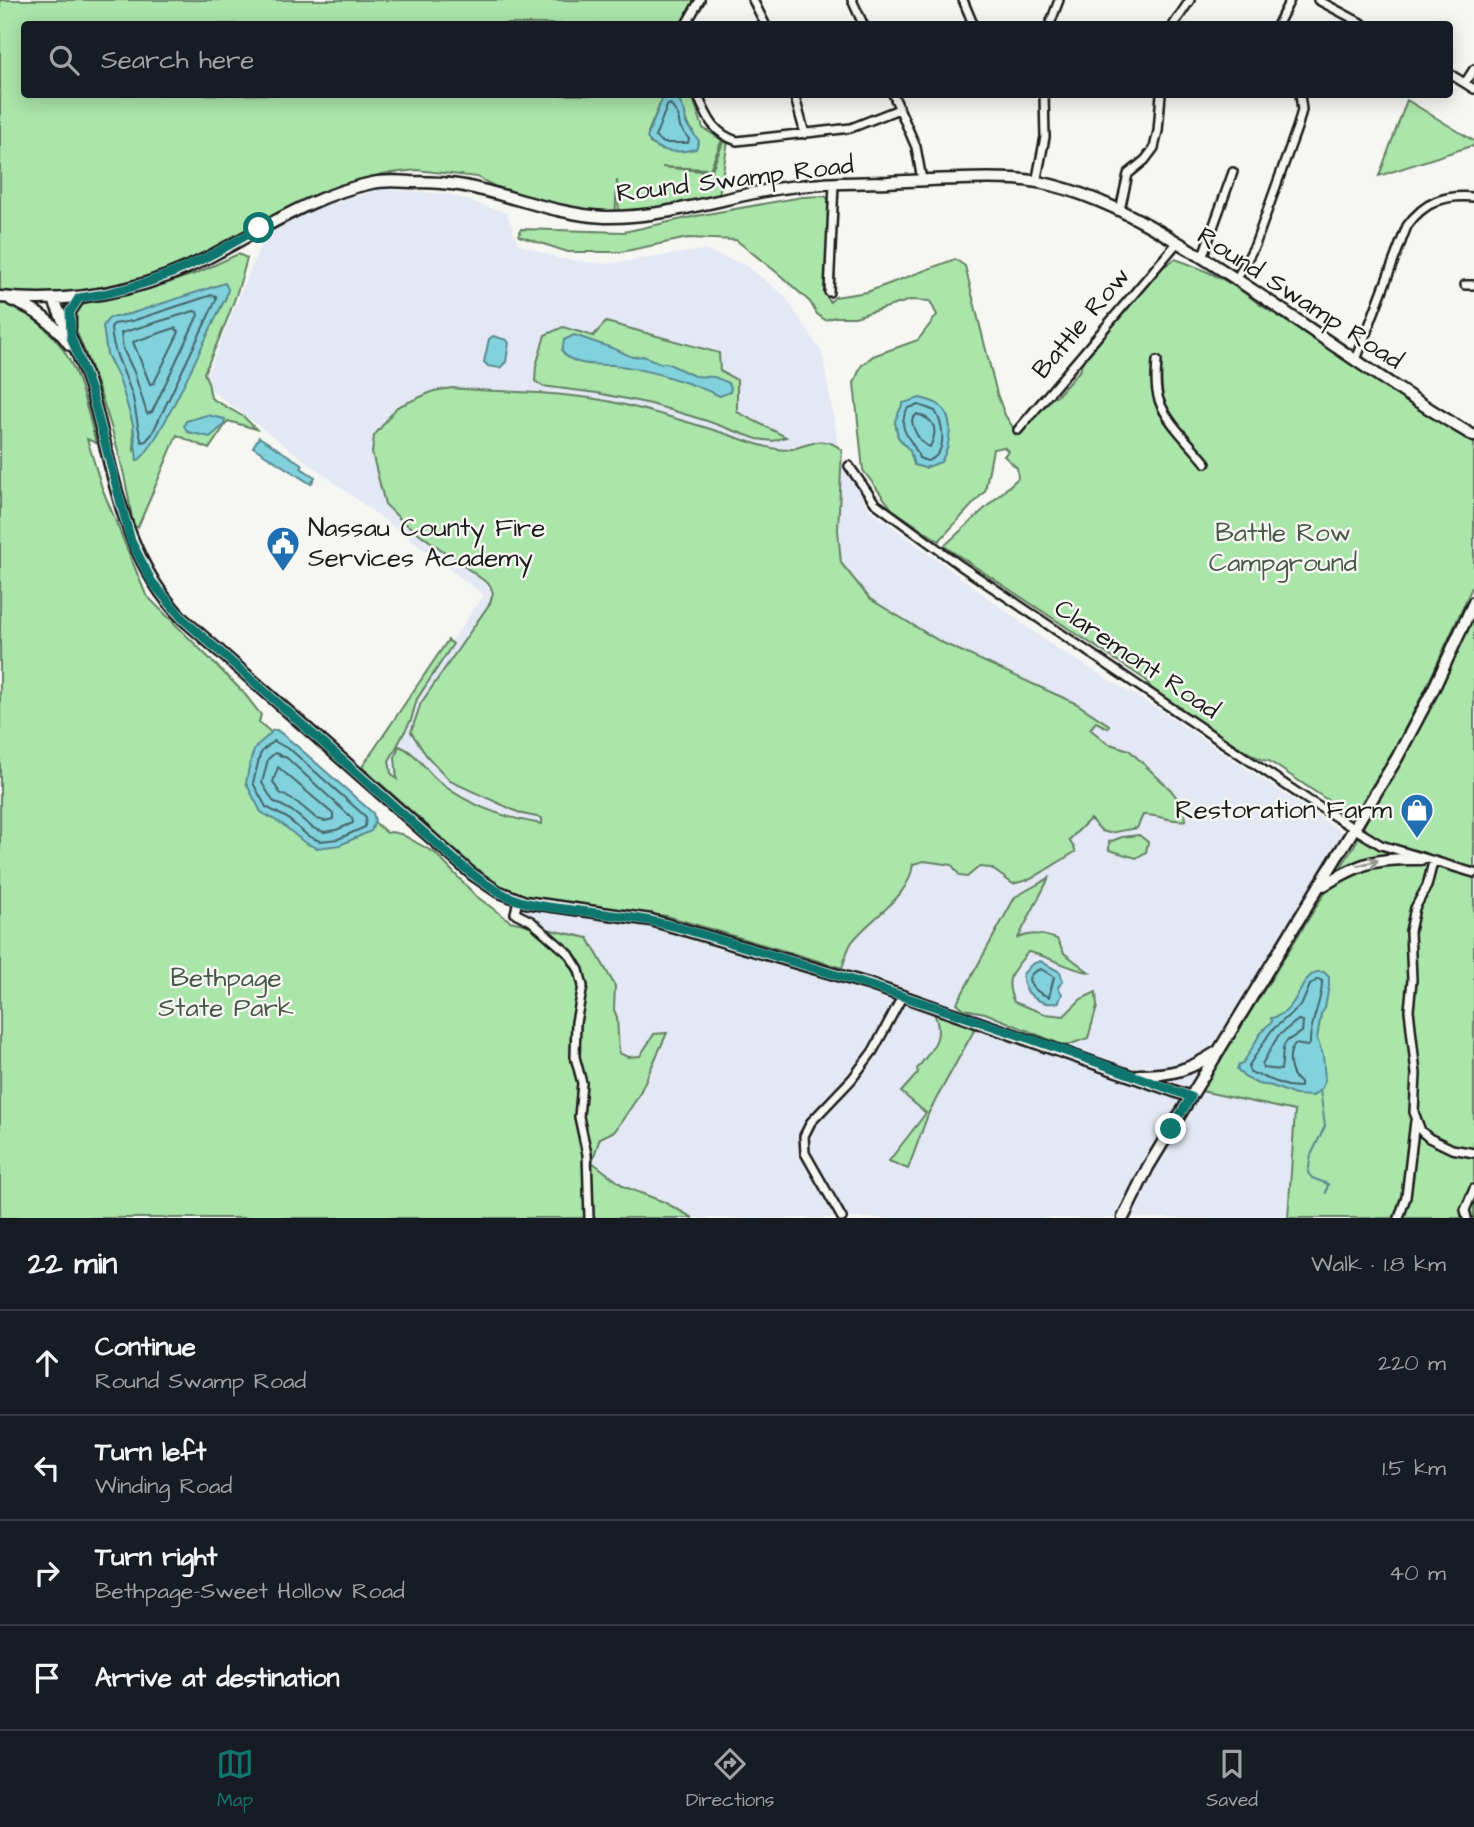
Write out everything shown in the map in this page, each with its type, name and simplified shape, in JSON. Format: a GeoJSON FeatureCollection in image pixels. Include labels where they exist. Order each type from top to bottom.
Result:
{"type":"FeatureCollection","features":[{"type":"Feature","properties":{"kind":"main road","name":"Round Swamp Road"},"geometry":{"type":"LineString","coordinates":[[0,297],[54,300],[126,289],[179,271],[292,212],[373,182],[434,182],[471,187],[556,210],[605,217],[656,214],[769,190],[922,180],[1015,179],[1082,196],[1120,210],[1237,280],[1474,436]]}},
{"type":"Feature","properties":{"kind":"main road"},"geometry":{"type":"LineString","coordinates":[[0,297],[33,310],[53,325],[81,362]]}},
{"type":"Feature","properties":{"kind":"main road"},"geometry":{"type":"LineString","coordinates":[[71,337],[70,312],[79,298]]}},
{"type":"Feature","properties":{"kind":"main road"},"geometry":{"type":"LineString","coordinates":[[54,300],[91,391],[131,541],[146,572],[165,600],[183,619],[455,860],[488,885],[518,900],[542,906],[651,920],[903,995],[1191,1097]]}},
{"type":"Feature","properties":{"kind":"main road"},"geometry":{"type":"LineString","coordinates":[[1124,1218],[1148,1167],[1397,758],[1427,702],[1474,602]]}},
{"type":"Feature","properties":{"kind":"main road"},"geometry":{"type":"LineString","coordinates":[[1320,887],[1369,861],[1421,859]]}},
{"type":"Feature","properties":{"kind":"main road"},"geometry":{"type":"LineString","coordinates":[[1129,1075],[1172,1074],[1193,1067],[1220,1050]]}},
{"type":"Feature","properties":{"kind":"street"},"geometry":{"type":"LineString","coordinates":[[688,21],[700,0]]}},
{"type":"Feature","properties":{"kind":"street"},"geometry":{"type":"LineString","coordinates":[[754,0],[764,21]]}},
{"type":"Feature","properties":{"kind":"street"},"geometry":{"type":"LineString","coordinates":[[852,0],[862,21]]}},
{"type":"Feature","properties":{"kind":"street"},"geometry":{"type":"LineString","coordinates":[[963,0],[972,21]]}},
{"type":"Feature","properties":{"kind":"street"},"geometry":{"type":"LineString","coordinates":[[1051,21],[1059,0]]}},
{"type":"Feature","properties":{"kind":"street"},"geometry":{"type":"LineString","coordinates":[[1176,21],[1190,0]]}},
{"type":"Feature","properties":{"kind":"street"},"geometry":{"type":"LineString","coordinates":[[1280,21],[1290,0]]}},
{"type":"Feature","properties":{"kind":"street"},"geometry":{"type":"LineString","coordinates":[[1318,0],[1357,21]]}},
{"type":"Feature","properties":{"kind":"street"},"geometry":{"type":"LineString","coordinates":[[1465,83],[1474,69]]}},
{"type":"Feature","properties":{"kind":"street"},"geometry":{"type":"LineString","coordinates":[[1453,76],[1474,89]]}},
{"type":"Feature","properties":{"kind":"street"},"geometry":{"type":"LineString","coordinates":[[699,98],[713,127],[725,137],[737,141],[850,128],[899,109]]}},
{"type":"Feature","properties":{"kind":"street"},"geometry":{"type":"LineString","coordinates":[[795,98],[805,134]]}},
{"type":"Feature","properties":{"kind":"street"},"geometry":{"type":"LineString","coordinates":[[895,98],[916,147],[922,180]]}},
{"type":"Feature","properties":{"kind":"street"},"geometry":{"type":"LineString","coordinates":[[1036,183],[1045,137],[1044,98]]}},
{"type":"Feature","properties":{"kind":"street"},"geometry":{"type":"LineString","coordinates":[[1120,210],[1128,174],[1145,160],[1154,148],[1161,98]]}},
{"type":"Feature","properties":{"kind":"street"},"geometry":{"type":"LineString","coordinates":[[1237,280],[1255,245],[1298,125],[1302,110],[1300,98]]}},
{"type":"Feature","properties":{"kind":"street"},"geometry":{"type":"LineString","coordinates":[[1202,258],[1233,172]]}},
{"type":"Feature","properties":{"kind":"street"},"geometry":{"type":"LineString","coordinates":[[829,292],[834,184]]}},
{"type":"Feature","properties":{"kind":"street"},"geometry":{"type":"LineString","coordinates":[[1356,360],[1402,236],[1414,216],[1449,196],[1474,197]]}},
{"type":"Feature","properties":{"kind":"street","name":"Battle Row"},"geometry":{"type":"LineString","coordinates":[[1018,430],[1177,243]]}},
{"type":"Feature","properties":{"kind":"street"},"geometry":{"type":"LineString","coordinates":[[1157,361],[1157,390],[1165,412],[1206,463]]}},
{"type":"Feature","properties":{"kind":"street","name":"Claremont Road"},"geometry":{"type":"LineString","coordinates":[[849,466],[875,503],[961,566],[1354,829],[1381,845],[1474,873]]}},
{"type":"Feature","properties":{"kind":"street"},"geometry":{"type":"LineString","coordinates":[[1399,1218],[1406,1197],[1415,1121],[1416,1074],[1409,1010],[1412,980],[1410,931],[1415,908],[1427,886],[1433,862]]}},
{"type":"Feature","properties":{"kind":"street"},"geometry":{"type":"LineString","coordinates":[[518,900],[515,913],[531,921],[569,954],[579,970],[583,986],[576,1022],[575,1057],[582,1083],[579,1117],[587,1154],[590,1218]]}},
{"type":"Feature","properties":{"kind":"street"},"geometry":{"type":"LineString","coordinates":[[842,1218],[805,1153],[804,1136],[811,1122],[852,1079],[873,1051],[903,995]]}},
{"type":"Feature","properties":{"kind":"street"},"geometry":{"type":"LineString","coordinates":[[1415,1121],[1421,1131],[1437,1144],[1473,1155]]}},
{"type":"Feature","properties":{"kind":"street"},"geometry":{"type":"LineString","coordinates":[[1467,1218],[1465,1210],[1474,1189]]}},
{"type":"Feature","properties":{"kind":"shaded area"},"geometry":{"type":"Polygon","coordinates":[[[382,189],[448,194],[507,213],[518,244],[561,259],[607,264],[704,250],[746,265],[785,296],[822,353],[841,460],[869,509],[1050,644],[1164,713],[1344,834],[1187,1088],[1296,1110],[1288,1218],[613,1218],[592,1162],[617,1084],[613,1047],[615,986],[588,938],[521,924],[525,888],[363,767],[484,595],[203,384],[265,234],[326,203],[382,189]]]}},
{"type":"Feature","properties":{"kind":"green space","name":"Bethpage State Park"},"geometry":{"type":"Polygon","coordinates":[[[0,0],[694,0],[683,21],[21,21],[21,98],[663,98],[648,132],[650,143],[662,150],[693,131],[677,98],[693,98],[703,128],[722,140],[710,169],[662,167],[711,172],[724,140],[728,141],[718,202],[619,216],[617,180],[615,223],[575,220],[544,212],[477,177],[417,170],[382,174],[345,186],[261,221],[179,266],[129,282],[79,291],[40,294],[35,320],[60,346],[76,375],[96,443],[87,439],[102,488],[146,595],[243,692],[261,715],[259,722],[387,833],[401,834],[435,853],[476,896],[510,921],[588,938],[615,986],[614,1010],[617,1017],[619,1053],[628,1057],[640,1056],[654,1034],[667,1033],[638,1097],[615,1131],[600,1138],[592,1162],[625,1187],[664,1202],[693,1218],[0,1218],[0,0]]]}},
{"type":"Feature","properties":{"kind":"green space"},"geometry":{"type":"Polygon","coordinates":[[[1407,100],[1474,141],[1474,147],[1379,176],[1407,100]]]}},
{"type":"Feature","properties":{"kind":"green space","name":"Battle Row Campground"},"geometry":{"type":"Polygon","coordinates":[[[825,196],[829,200],[827,297],[830,302],[835,297],[867,292],[955,259],[965,266],[997,394],[1005,415],[1018,435],[1053,395],[1056,397],[1081,369],[1081,363],[1160,269],[1175,259],[1229,283],[1474,442],[1474,583],[1428,684],[1392,754],[1353,817],[1269,761],[1247,752],[1211,729],[1151,688],[1146,680],[944,546],[1018,478],[1017,468],[1004,456],[1008,451],[1004,447],[993,449],[985,491],[939,541],[892,509],[863,470],[854,383],[861,366],[873,356],[918,340],[937,315],[930,301],[911,300],[855,317],[825,320],[817,314],[810,302],[780,275],[736,240],[688,238],[621,252],[568,252],[519,236],[521,229],[624,232],[802,197],[825,196]],[[920,398],[895,421],[898,437],[911,451],[915,465],[925,468],[947,448],[950,428],[939,405],[920,398]]]}},
{"type":"Feature","properties":{"kind":"green space"},"geometry":{"type":"Polygon","coordinates":[[[238,254],[247,258],[233,302],[204,373],[211,398],[244,417],[256,429],[228,421],[209,449],[177,435],[138,527],[133,527],[124,475],[110,422],[72,321],[76,311],[85,303],[146,290],[197,273],[238,254]],[[226,297],[175,301],[109,318],[107,354],[126,399],[133,424],[134,450],[179,392],[226,297]]]}},
{"type":"Feature","properties":{"kind":"green space"},"geometry":{"type":"Polygon","coordinates":[[[606,322],[719,353],[720,371],[737,380],[737,412],[786,437],[773,441],[757,439],[651,404],[542,386],[535,381],[536,366],[545,335],[563,327],[593,336],[606,322]]]}},
{"type":"Feature","properties":{"kind":"green space"},"geometry":{"type":"Polygon","coordinates":[[[452,388],[592,398],[666,416],[777,449],[786,450],[818,442],[833,444],[842,450],[838,530],[841,563],[870,599],[941,642],[1077,704],[1109,725],[1108,728],[1096,722],[1090,729],[1107,743],[1129,750],[1171,790],[1184,808],[1186,820],[1143,815],[1137,828],[1109,833],[1102,831],[1090,819],[1069,840],[1075,852],[1031,879],[1013,884],[991,868],[979,867],[967,877],[960,876],[952,865],[924,861],[913,864],[910,876],[897,897],[852,942],[842,968],[667,916],[547,901],[499,885],[476,869],[362,767],[448,640],[453,644],[417,699],[411,720],[389,761],[391,773],[397,779],[395,757],[399,746],[410,752],[436,779],[459,796],[499,814],[542,824],[542,818],[522,814],[450,781],[426,755],[411,732],[421,703],[490,603],[493,593],[490,585],[402,521],[385,504],[372,453],[374,436],[397,407],[434,391],[452,388]]]}},
{"type":"Feature","properties":{"kind":"green space"},"geometry":{"type":"Polygon","coordinates":[[[1474,604],[1474,1218],[1288,1218],[1295,1111],[1201,1091],[1354,846],[1474,604]]]}},
{"type":"Feature","properties":{"kind":"green space"},"geometry":{"type":"Polygon","coordinates":[[[1139,835],[1148,842],[1146,852],[1136,858],[1109,850],[1109,842],[1139,835]]]}},
{"type":"Feature","properties":{"kind":"green space"},"geometry":{"type":"Polygon","coordinates":[[[1049,878],[1018,938],[1037,934],[1057,939],[1064,953],[1089,972],[1028,952],[1011,975],[1009,987],[1014,1002],[1045,1014],[1064,1016],[1081,999],[1096,992],[1097,1007],[1088,1038],[1065,1046],[985,1013],[964,1009],[957,1003],[1015,897],[1049,878]]]}},
{"type":"Feature","properties":{"kind":"green space"},"geometry":{"type":"Polygon","coordinates":[[[939,1012],[976,1027],[929,1112],[908,1169],[889,1161],[926,1113],[901,1092],[918,1073],[917,1069],[935,1043],[938,1030],[934,1013],[939,1012]]]}},
{"type":"Feature","properties":{"kind":"water"},"geometry":{"type":"Polygon","coordinates":[[[662,98],[678,98],[685,112],[686,124],[699,141],[696,149],[676,151],[663,150],[647,138],[662,98]]]}},
{"type":"Feature","properties":{"kind":"water"},"geometry":{"type":"Polygon","coordinates":[[[225,283],[228,289],[226,297],[183,386],[157,436],[137,461],[133,424],[119,378],[107,354],[103,326],[109,318],[130,314],[225,283]]]}},
{"type":"Feature","properties":{"kind":"water"},"geometry":{"type":"Polygon","coordinates":[[[574,335],[632,357],[643,356],[667,363],[694,376],[714,377],[727,382],[731,387],[730,392],[720,396],[654,373],[572,360],[562,351],[564,340],[574,335]]]}},
{"type":"Feature","properties":{"kind":"water"},"geometry":{"type":"Polygon","coordinates":[[[493,336],[509,343],[506,362],[500,368],[488,366],[484,362],[489,339],[493,336]]]}},
{"type":"Feature","properties":{"kind":"water"},"geometry":{"type":"Polygon","coordinates":[[[920,398],[943,408],[950,431],[941,462],[925,468],[914,465],[910,451],[898,437],[895,421],[903,403],[920,398]]]}},
{"type":"Feature","properties":{"kind":"water"},"geometry":{"type":"Polygon","coordinates":[[[207,415],[225,419],[224,425],[210,437],[188,432],[184,426],[186,421],[207,415]]]}},
{"type":"Feature","properties":{"kind":"water"},"geometry":{"type":"Polygon","coordinates":[[[259,437],[303,465],[301,468],[315,477],[311,484],[253,447],[259,437]]]}},
{"type":"Feature","properties":{"kind":"water"},"geometry":{"type":"Polygon","coordinates":[[[273,730],[277,730],[297,746],[373,813],[375,821],[371,831],[340,845],[317,848],[305,843],[282,824],[261,812],[246,783],[254,751],[273,730]]]}},
{"type":"Feature","properties":{"kind":"water"},"geometry":{"type":"Polygon","coordinates":[[[1040,961],[1060,972],[1063,981],[1058,987],[1062,994],[1059,1002],[1039,1001],[1025,988],[1023,974],[1032,964],[1040,961]]]}},
{"type":"Feature","properties":{"kind":"water"},"geometry":{"type":"Polygon","coordinates":[[[1317,972],[1324,972],[1329,977],[1317,1039],[1323,1055],[1325,1080],[1322,1088],[1313,1096],[1295,1095],[1244,1077],[1237,1069],[1239,1064],[1242,1064],[1259,1036],[1272,1022],[1271,1018],[1287,1010],[1306,981],[1317,972]]]}},
{"type":"Feature","properties":{"kind":"waterway"},"geometry":{"type":"LineString","coordinates":[[1320,1090],[1325,1126],[1311,1155],[1308,1173],[1312,1178],[1328,1184],[1326,1193]]}},
{"type":"Feature","properties":{"kind":"place","name":"Nassau County Fire Services Academy"},"geometry":{"type":"Point","coordinates":[283,573]}},
{"type":"Feature","properties":{"kind":"place","name":"Restoration Farm"},"geometry":{"type":"Point","coordinates":[1417,840]}},
{"type":"Feature","properties":{"kind":"route"},"geometry":{"type":"LineString","coordinates":[[259,228],[211,257],[179,271],[126,289],[79,298],[70,312],[71,337],[91,391],[131,541],[152,582],[183,619],[455,860],[497,891],[542,906],[651,920],[868,984],[970,1018],[1191,1097],[1171,1129]]}}]}
